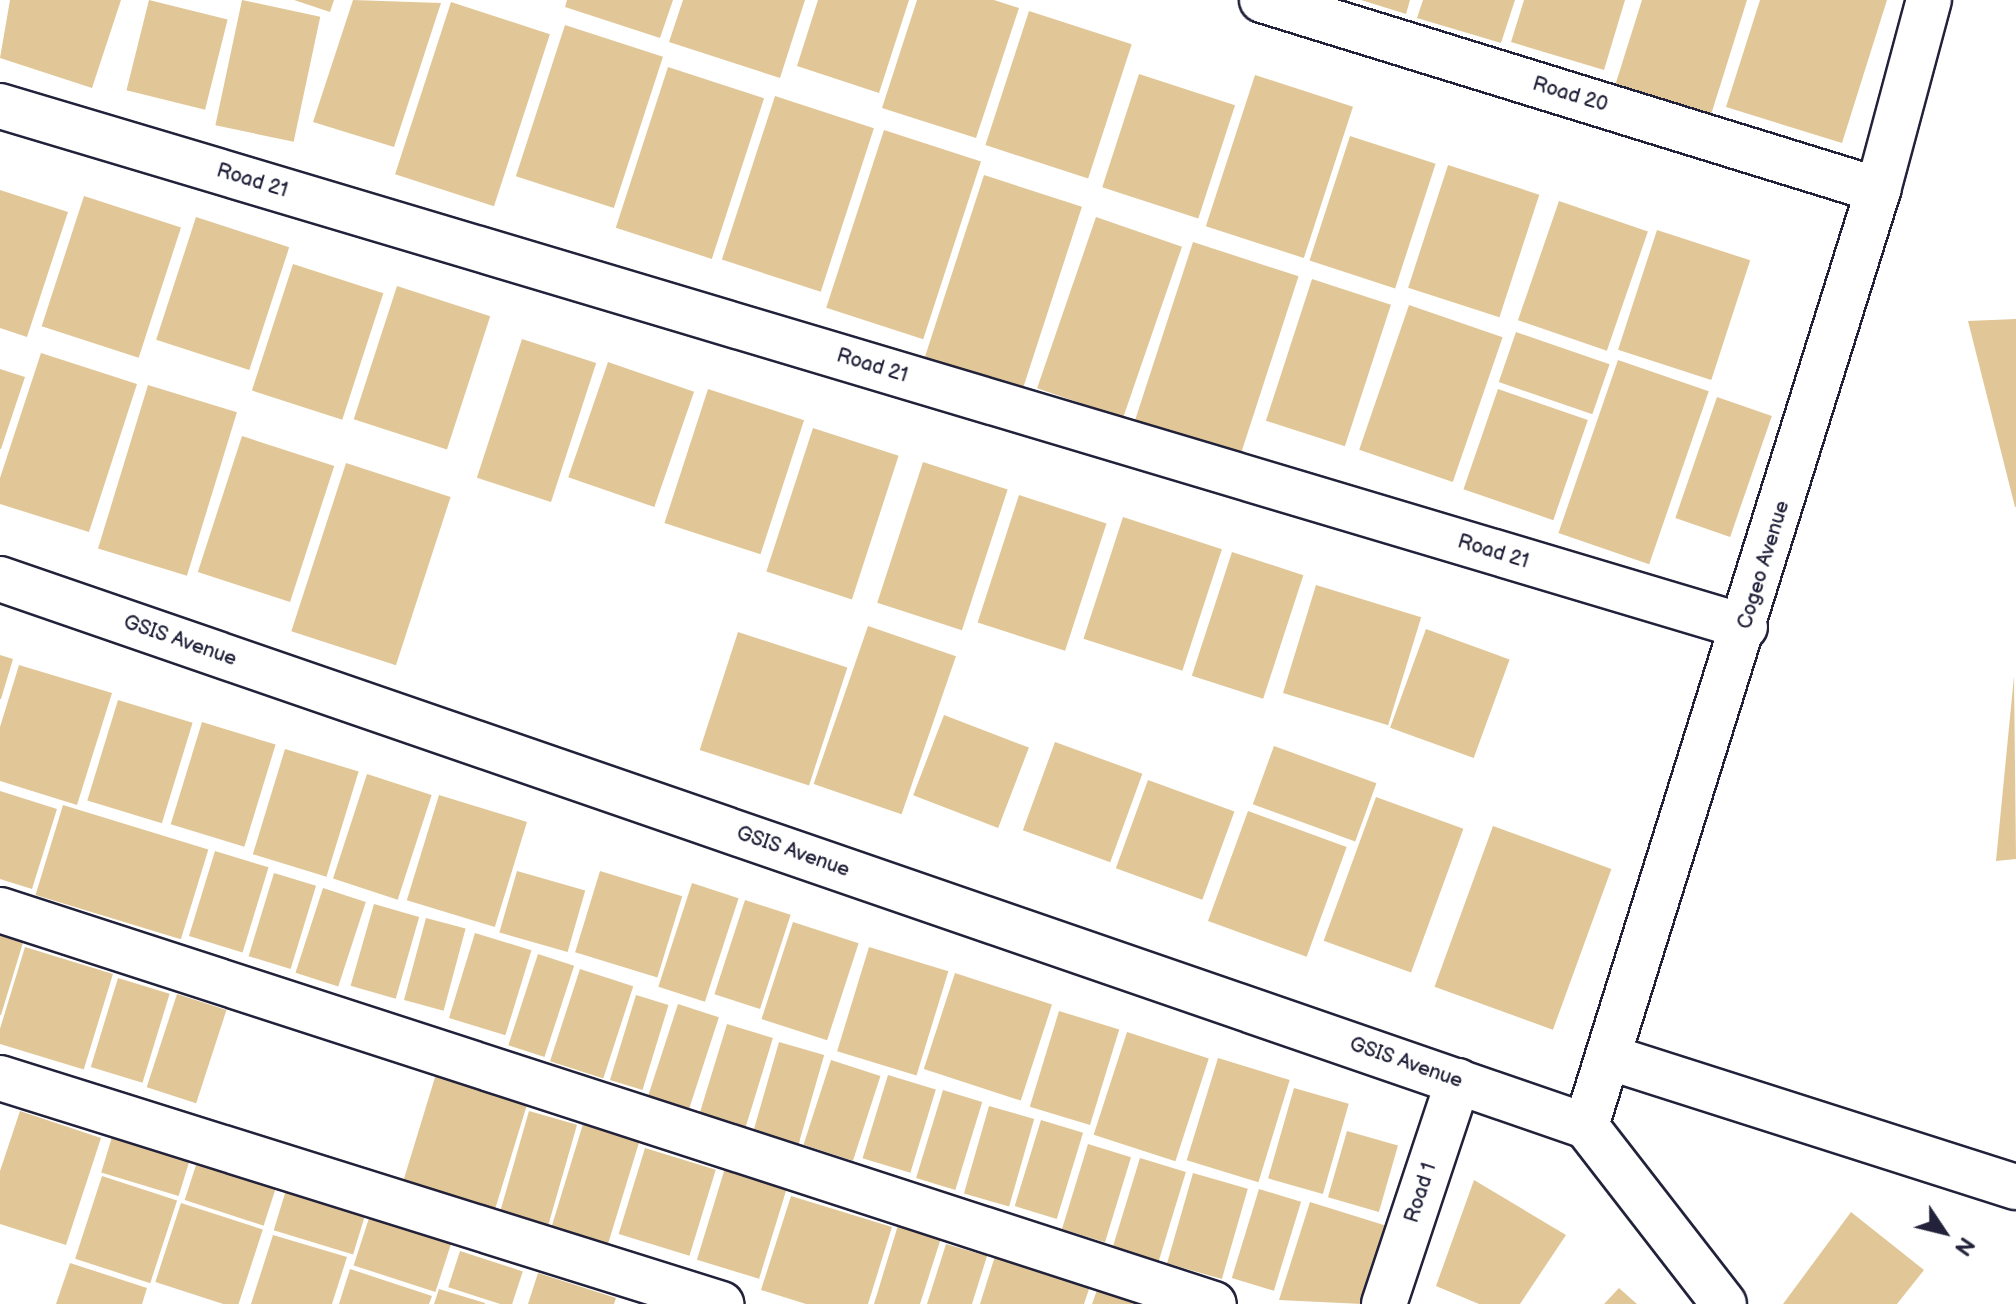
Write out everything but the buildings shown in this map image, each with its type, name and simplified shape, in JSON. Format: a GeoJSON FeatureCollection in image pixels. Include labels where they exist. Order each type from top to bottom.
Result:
{"type":"FeatureCollection","features":[{"type":"Feature","properties":{"kind":"street","name":"Road 20"},"geometry":{"type":"LineString","coordinates":[[1262,0],[1878,190]]}},
{"type":"Feature","properties":{"kind":"street","name":"Cogeo Avenue"},"geometry":{"type":"LineString","coordinates":[[1586,1126],[1745,627],[1878,190],[1929,0]]}},
{"type":"Feature","properties":{"kind":"street","name":"Road 21"},"geometry":{"type":"LineString","coordinates":[[0,106],[1745,627]]}},
{"type":"Feature","properties":{"kind":"street","name":"GSIS Avenue"},"geometry":{"type":"LineString","coordinates":[[0,579],[1586,1126]]}},
{"type":"Feature","properties":{"kind":"street"},"geometry":{"type":"LineString","coordinates":[[0,910],[1214,1304]]}},
{"type":"Feature","properties":{"kind":"street"},"geometry":{"type":"LineString","coordinates":[[1608,1057],[2016,1187]]}},
{"type":"Feature","properties":{"kind":"street"},"geometry":{"type":"LineString","coordinates":[[0,1078],[721,1304]]}},
{"type":"Feature","properties":{"kind":"street","name":"Road 1"},"geometry":{"type":"LineString","coordinates":[[1384,1304],[1458,1081]]}},
{"type":"Feature","properties":{"kind":"street"},"geometry":{"type":"LineString","coordinates":[[1586,1126],[1724,1304]]}}]}
